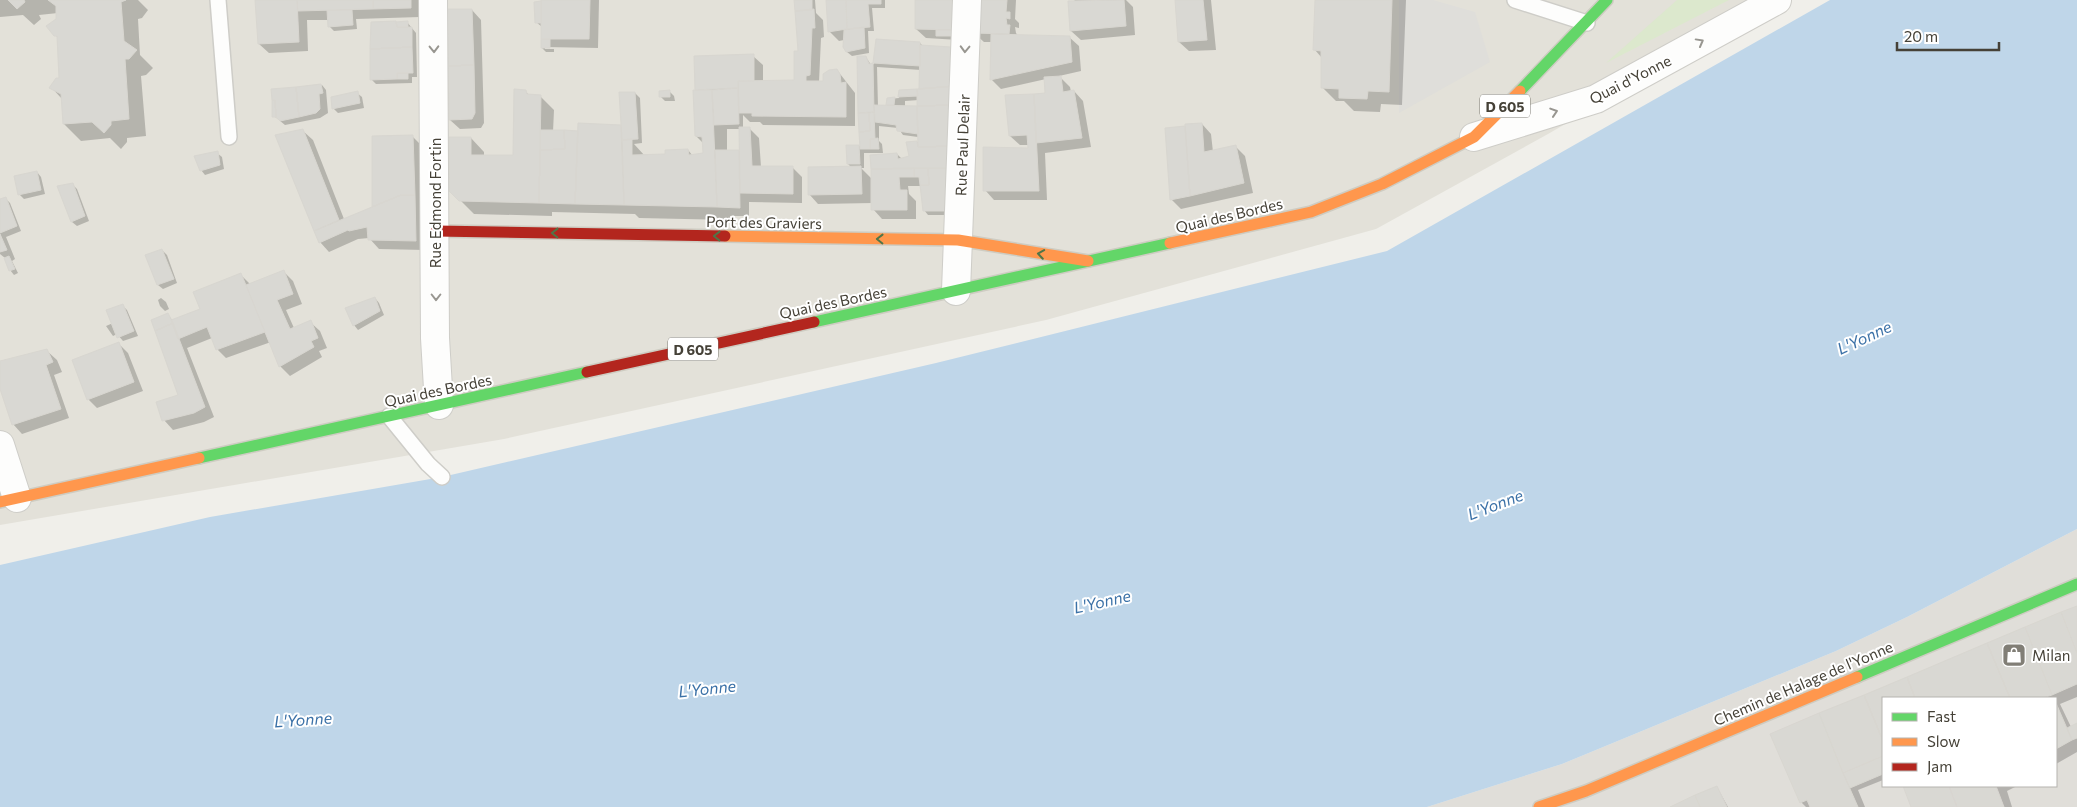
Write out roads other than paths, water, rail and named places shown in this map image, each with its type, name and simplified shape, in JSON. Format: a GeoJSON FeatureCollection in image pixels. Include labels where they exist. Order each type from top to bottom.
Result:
{"type":"FeatureCollection","features":[{"type":"Feature","properties":{"kind":"main road","name":"Quai des Bordes"},"geometry":{"type":"LineString","coordinates":[[8,500],[1311,212],[1382,184],[1474,138],[1587,23],[1607,0]]}},
{"type":"Feature","properties":{"kind":"main road","name":"Port des Graviers"},"geometry":{"type":"LineString","coordinates":[[436,231],[958,240],[1089,261]]}},
{"type":"Feature","properties":{"kind":"main road","name":"Chemin de Halage de l'Yonne"},"geometry":{"type":"LineString","coordinates":[[1539,807],[1586,791],[2077,584]]}},
{"type":"Feature","properties":{"kind":"street","name":"Rue Edmond Fortin"},"geometry":{"type":"LineString","coordinates":[[433,0],[436,352],[439,405]]}},
{"type":"Feature","properties":{"kind":"street","name":"Rue Paul Delair"},"geometry":{"type":"LineString","coordinates":[[956,291],[967,0]]}},
{"type":"Feature","properties":{"kind":"street","name":"Quai d'Yonne"},"geometry":{"type":"LineString","coordinates":[[1474,138],[1596,99],[1777,0]]}},
{"type":"Feature","properties":{"kind":"street"},"geometry":{"type":"LineString","coordinates":[[0,445],[8,500]]}},
{"type":"Feature","properties":{"kind":"lane"},"geometry":{"type":"LineString","coordinates":[[218,0],[229,137]]}},
{"type":"Feature","properties":{"kind":"lane"},"geometry":{"type":"LineString","coordinates":[[1515,0],[1587,23]]}},
{"type":"Feature","properties":{"kind":"lane"},"geometry":{"type":"LineString","coordinates":[[389,416],[428,464],[442,477]]}},
{"type":"Feature","properties":{"kind":"lane"},"geometry":{"type":"LineString","coordinates":[[1586,791],[1593,807]]}},
{"type":"Feature","properties":{"kind":"water","name":"L'Yonne"},"geometry":{"type":"Polygon","coordinates":[[[1830,0],[2077,0],[2077,529],[1907,617],[1836,651],[1562,764],[1427,807],[0,807],[0,565],[210,517],[442,477],[936,363],[1387,251],[1830,0]]]}},
{"type":"Feature","properties":{"kind":"place","name":"Milan"},"geometry":{"type":"Point","coordinates":[2014,655]}}]}
